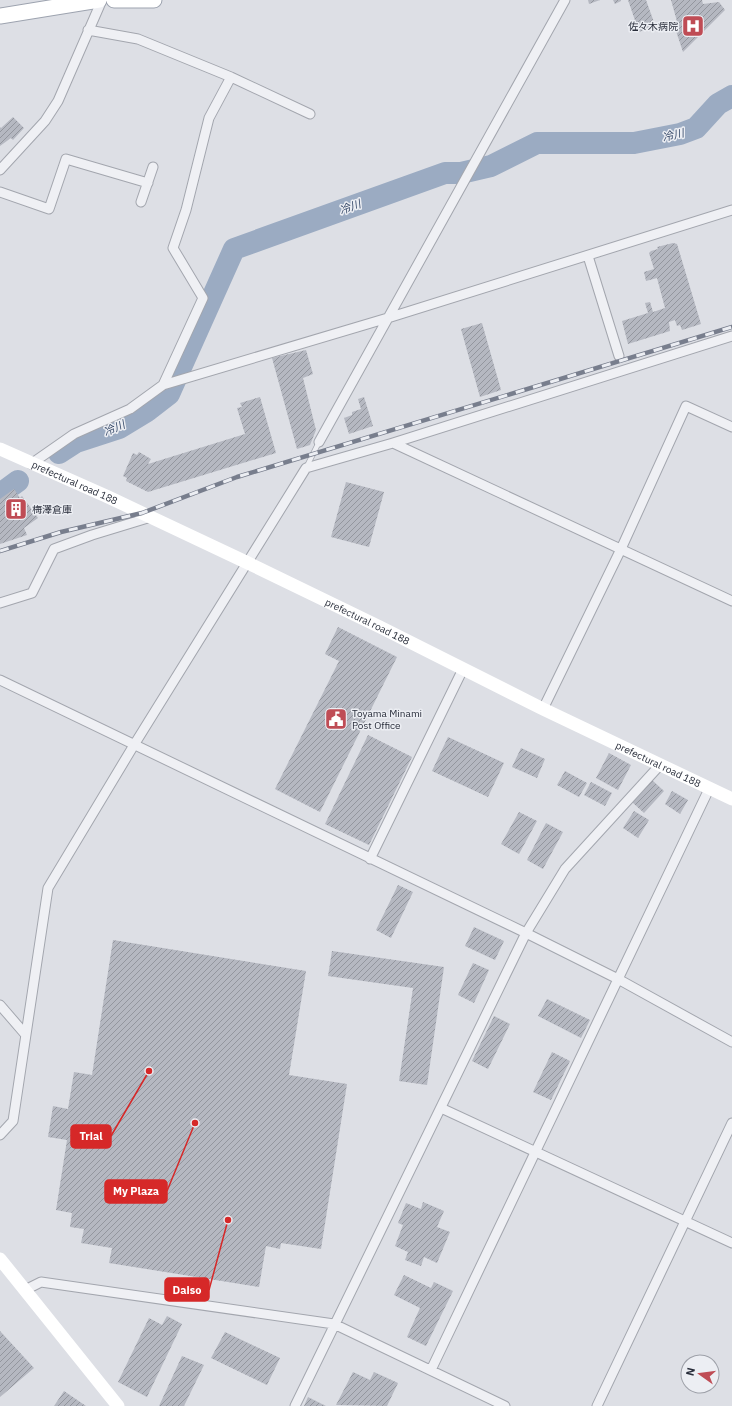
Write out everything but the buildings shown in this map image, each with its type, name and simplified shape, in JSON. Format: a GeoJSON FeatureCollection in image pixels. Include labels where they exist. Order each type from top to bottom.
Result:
{"type":"FeatureCollection","features":[{"type":"Feature","properties":{"kind":"main road"},"geometry":{"type":"LineString","coordinates":[[0,16],[100,0]]}},
{"type":"Feature","properties":{"kind":"main road"},"geometry":{"type":"LineString","coordinates":[[114,0],[154,0]]}},
{"type":"Feature","properties":{"kind":"main road","name":"prefectural road 188"},"geometry":{"type":"LineString","coordinates":[[0,450],[106,496],[248,563],[543,709],[731,798]]}},
{"type":"Feature","properties":{"kind":"main road"},"geometry":{"type":"LineString","coordinates":[[0,1259],[118,1406]]}},
{"type":"Feature","properties":{"kind":"street"},"geometry":{"type":"LineString","coordinates":[[0,170],[44,120],[58,101],[100,0]]}},
{"type":"Feature","properties":{"kind":"street"},"geometry":{"type":"LineString","coordinates":[[319,442],[391,317],[565,0]]}},
{"type":"Feature","properties":{"kind":"street"},"geometry":{"type":"LineString","coordinates":[[88,30],[138,39],[231,77],[310,114]]}},
{"type":"Feature","properties":{"kind":"street"},"geometry":{"type":"LineString","coordinates":[[163,384],[203,298],[173,248],[186,210],[209,118],[231,77]]}},
{"type":"Feature","properties":{"kind":"street"},"geometry":{"type":"LineString","coordinates":[[0,192],[49,209],[66,159],[148,183]]}},
{"type":"Feature","properties":{"kind":"street"},"geometry":{"type":"LineString","coordinates":[[141,202],[153,167]]}},
{"type":"Feature","properties":{"kind":"street"},"geometry":{"type":"LineString","coordinates":[[31,464],[74,434],[130,409],[163,384],[391,317],[732,210]]}},
{"type":"Feature","properties":{"kind":"street"},"geometry":{"type":"LineString","coordinates":[[588,256],[619,356]]}},
{"type":"Feature","properties":{"kind":"street"},"geometry":{"type":"LineString","coordinates":[[2,1131],[13,1121],[48,888],[134,744],[306,468],[393,443],[732,336]]}},
{"type":"Feature","properties":{"kind":"street"},"geometry":{"type":"LineString","coordinates":[[543,709],[620,549],[686,406],[732,428]]}},
{"type":"Feature","properties":{"kind":"street"},"geometry":{"type":"LineString","coordinates":[[393,443],[732,601]]}},
{"type":"Feature","properties":{"kind":"street"},"geometry":{"type":"LineString","coordinates":[[0,603],[32,593],[54,549],[92,535],[151,517]]}},
{"type":"Feature","properties":{"kind":"street"},"geometry":{"type":"LineString","coordinates":[[370,859],[463,669]]}},
{"type":"Feature","properties":{"kind":"street"},"geometry":{"type":"LineString","coordinates":[[0,680],[526,933],[618,979],[732,1042]]}},
{"type":"Feature","properties":{"kind":"street"},"geometry":{"type":"LineString","coordinates":[[295,1406],[526,933],[565,869],[660,765]]}},
{"type":"Feature","properties":{"kind":"street"},"geometry":{"type":"LineString","coordinates":[[431,1370],[709,788]]}},
{"type":"Feature","properties":{"kind":"street"},"geometry":{"type":"LineString","coordinates":[[0,1005],[25,1034]]}},
{"type":"Feature","properties":{"kind":"street"},"geometry":{"type":"LineString","coordinates":[[441,1108],[732,1243]]}},
{"type":"Feature","properties":{"kind":"street"},"geometry":{"type":"LineString","coordinates":[[597,1406],[732,1123]]}},
{"type":"Feature","properties":{"kind":"street"},"geometry":{"type":"LineString","coordinates":[[25,1290],[41,1282],[334,1324],[505,1406]]}},
{"type":"Feature","properties":{"kind":"lane"},"geometry":{"type":"LineString","coordinates":[[306,468],[319,442]]}},
{"type":"Feature","properties":{"kind":"waterway","name":"冷川"},"geometry":{"type":"LineString","coordinates":[[59,453],[76,442],[119,428],[147,411],[169,394],[234,249],[445,173],[461,173],[491,166],[537,143],[634,143],[680,134],[696,128],[718,104],[732,96]]}},
{"type":"Feature","properties":{"kind":"waterway","name":"冷川"},"geometry":{"type":"LineString","coordinates":[[0,494],[18,481]]}},
{"type":"Feature","properties":{"kind":"railway"},"geometry":{"type":"LineString","coordinates":[[0,551],[61,532],[142,513],[237,477],[732,327]]}},
{"type":"Feature","properties":{"kind":"place","name":"佐々木病院"},"geometry":{"type":"Point","coordinates":[693,26]}},
{"type":"Feature","properties":{"kind":"place","name":"梅澤倉庫"},"geometry":{"type":"Point","coordinates":[16,509]}},
{"type":"Feature","properties":{"kind":"place","name":"Toyama Minami Post Office"},"geometry":{"type":"Point","coordinates":[336,719]}},
{"type":"Feature","properties":{"kind":"place","name":"Trial"},"geometry":{"type":"Point","coordinates":[149,1071]}},
{"type":"Feature","properties":{"kind":"place","name":"My Plaza"},"geometry":{"type":"Point","coordinates":[195,1123]}},
{"type":"Feature","properties":{"kind":"place","name":"Daiso"},"geometry":{"type":"Point","coordinates":[228,1220]}}]}
